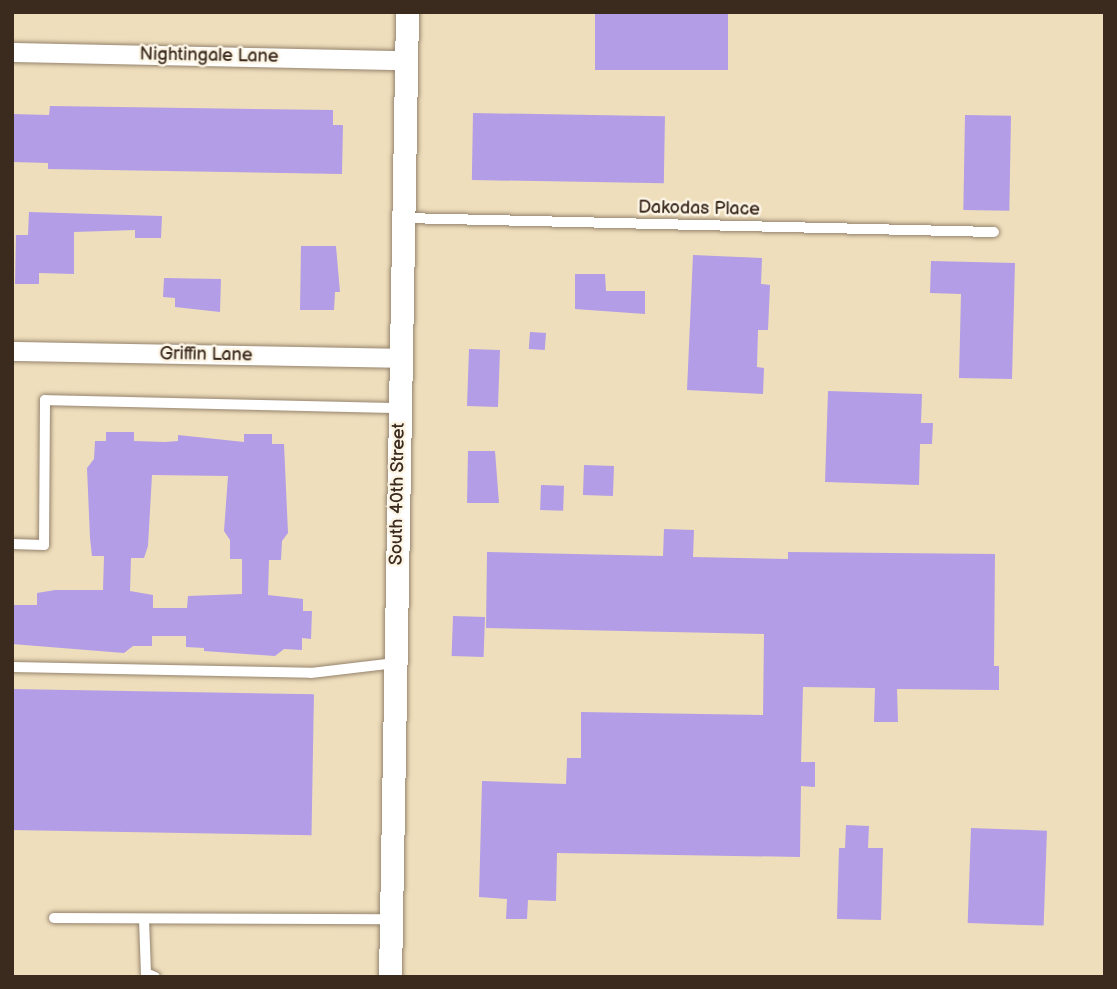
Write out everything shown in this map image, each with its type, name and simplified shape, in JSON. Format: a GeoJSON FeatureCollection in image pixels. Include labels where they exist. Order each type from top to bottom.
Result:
{"type":"FeatureCollection","features":[{"type":"Feature","properties":{"kind":"street","name":"South 40th Street"},"geometry":{"type":"LineString","coordinates":[[390,977],[407,12]]}},
{"type":"Feature","properties":{"kind":"street","name":"Nightingale Lane"},"geometry":{"type":"LineString","coordinates":[[12,52],[406,60]]}},
{"type":"Feature","properties":{"kind":"street","name":"Griffin Lane"},"geometry":{"type":"LineString","coordinates":[[12,351],[401,358]]}},
{"type":"Feature","properties":{"kind":"lane","name":"Dakodas Place"},"geometry":{"type":"LineString","coordinates":[[403,218],[994,232]]}},
{"type":"Feature","properties":{"kind":"lane"},"geometry":{"type":"LineString","coordinates":[[12,544],[44,544],[45,400],[400,408]]}},
{"type":"Feature","properties":{"kind":"lane"},"geometry":{"type":"LineString","coordinates":[[12,667],[311,673],[395,663]]}},
{"type":"Feature","properties":{"kind":"lane"},"geometry":{"type":"LineString","coordinates":[[54,918],[391,919]]}},
{"type":"Feature","properties":{"kind":"lane"},"geometry":{"type":"LineString","coordinates":[[145,919],[146,973],[155,977]]}},
{"type":"Feature","properties":{"kind":"building"},"geometry":{"type":"Polygon","coordinates":[[[595,12],[728,12],[728,70],[595,70],[595,12]]]}},
{"type":"Feature","properties":{"kind":"building"},"geometry":{"type":"Polygon","coordinates":[[[50,106],[333,110],[333,125],[343,125],[342,174],[48,169],[48,163],[12,162],[12,114],[49,115],[50,106]]]}},
{"type":"Feature","properties":{"kind":"building"},"geometry":{"type":"Polygon","coordinates":[[[473,113],[665,116],[664,183],[472,180],[473,113]]]}},
{"type":"Feature","properties":{"kind":"building"},"geometry":{"type":"Polygon","coordinates":[[[965,115],[1011,116],[1009,211],[963,210],[965,115]]]}},
{"type":"Feature","properties":{"kind":"building"},"geometry":{"type":"Polygon","coordinates":[[[29,212],[162,216],[161,238],[135,238],[135,230],[74,232],[74,274],[39,273],[39,284],[15,284],[16,235],[28,235],[29,212]]]}},
{"type":"Feature","properties":{"kind":"building"},"geometry":{"type":"Polygon","coordinates":[[[301,246],[336,246],[340,292],[335,292],[334,310],[300,310],[301,246]]]}},
{"type":"Feature","properties":{"kind":"building"},"geometry":{"type":"Polygon","coordinates":[[[693,255],[762,258],[761,284],[770,285],[768,330],[758,330],[757,367],[764,368],[763,394],[687,390],[693,255]]]}},
{"type":"Feature","properties":{"kind":"building"},"geometry":{"type":"Polygon","coordinates":[[[931,261],[1015,263],[1012,379],[959,378],[961,294],[930,293],[931,261]]]}},
{"type":"Feature","properties":{"kind":"building"},"geometry":{"type":"Polygon","coordinates":[[[575,274],[605,274],[606,291],[645,291],[645,314],[575,309],[575,274]]]}},
{"type":"Feature","properties":{"kind":"building"},"geometry":{"type":"Polygon","coordinates":[[[164,278],[221,279],[220,312],[175,307],[175,298],[163,297],[164,278]]]}},
{"type":"Feature","properties":{"kind":"building"},"geometry":{"type":"Polygon","coordinates":[[[530,332],[546,333],[545,350],[529,349],[530,332]]]}},
{"type":"Feature","properties":{"kind":"building"},"geometry":{"type":"Polygon","coordinates":[[[469,349],[500,350],[498,407],[467,406],[469,349]]]}},
{"type":"Feature","properties":{"kind":"building"},"geometry":{"type":"Polygon","coordinates":[[[828,391],[922,394],[921,423],[933,423],[932,444],[920,444],[919,485],[825,482],[828,391]]]}},
{"type":"Feature","properties":{"kind":"building"},"geometry":{"type":"Polygon","coordinates":[[[106,432],[134,432],[134,441],[165,442],[178,441],[178,435],[244,442],[244,434],[272,434],[272,444],[284,444],[288,533],[282,541],[281,560],[269,560],[268,595],[303,599],[303,611],[312,611],[311,639],[302,638],[302,650],[284,649],[275,656],[204,651],[204,648],[186,647],[186,636],[152,636],[152,646],[133,646],[124,653],[12,644],[12,605],[37,605],[37,593],[55,590],[103,590],[104,556],[92,556],[87,468],[94,459],[95,441],[106,441],[106,432]],[[152,475],[148,546],[144,558],[131,558],[130,591],[153,595],[153,608],[187,608],[188,596],[242,594],[242,559],[230,559],[230,540],[224,531],[228,476],[152,475]]]}},
{"type":"Feature","properties":{"kind":"building"},"geometry":{"type":"Polygon","coordinates":[[[468,451],[495,451],[499,503],[467,503],[468,451]]]}},
{"type":"Feature","properties":{"kind":"building"},"geometry":{"type":"Polygon","coordinates":[[[584,465],[614,466],[613,496],[583,495],[584,465]]]}},
{"type":"Feature","properties":{"kind":"building"},"geometry":{"type":"Polygon","coordinates":[[[541,485],[564,486],[563,511],[540,510],[541,485]]]}},
{"type":"Feature","properties":{"kind":"building"},"geometry":{"type":"Polygon","coordinates":[[[664,529],[694,530],[693,557],[788,559],[788,552],[995,554],[994,666],[999,666],[999,690],[897,689],[898,722],[874,722],[875,688],[803,687],[801,762],[815,762],[815,787],[801,786],[800,857],[557,853],[556,901],[528,900],[527,919],[506,919],[507,899],[479,897],[482,781],[566,784],[567,758],[581,758],[581,712],[763,715],[764,634],[486,628],[487,552],[663,556],[664,529]]]}},
{"type":"Feature","properties":{"kind":"building"},"geometry":{"type":"Polygon","coordinates":[[[453,616],[485,617],[484,657],[452,656],[453,616]]]}},
{"type":"Feature","properties":{"kind":"building"},"geometry":{"type":"Polygon","coordinates":[[[12,689],[314,694],[311,835],[12,830],[12,689]]]}},
{"type":"Feature","properties":{"kind":"building"},"geometry":{"type":"Polygon","coordinates":[[[846,825],[869,826],[868,848],[883,848],[881,920],[837,919],[839,848],[845,848],[846,825]]]}},
{"type":"Feature","properties":{"kind":"building"},"geometry":{"type":"Polygon","coordinates":[[[971,828],[1047,831],[1044,926],[968,923],[971,828]]]}}]}
